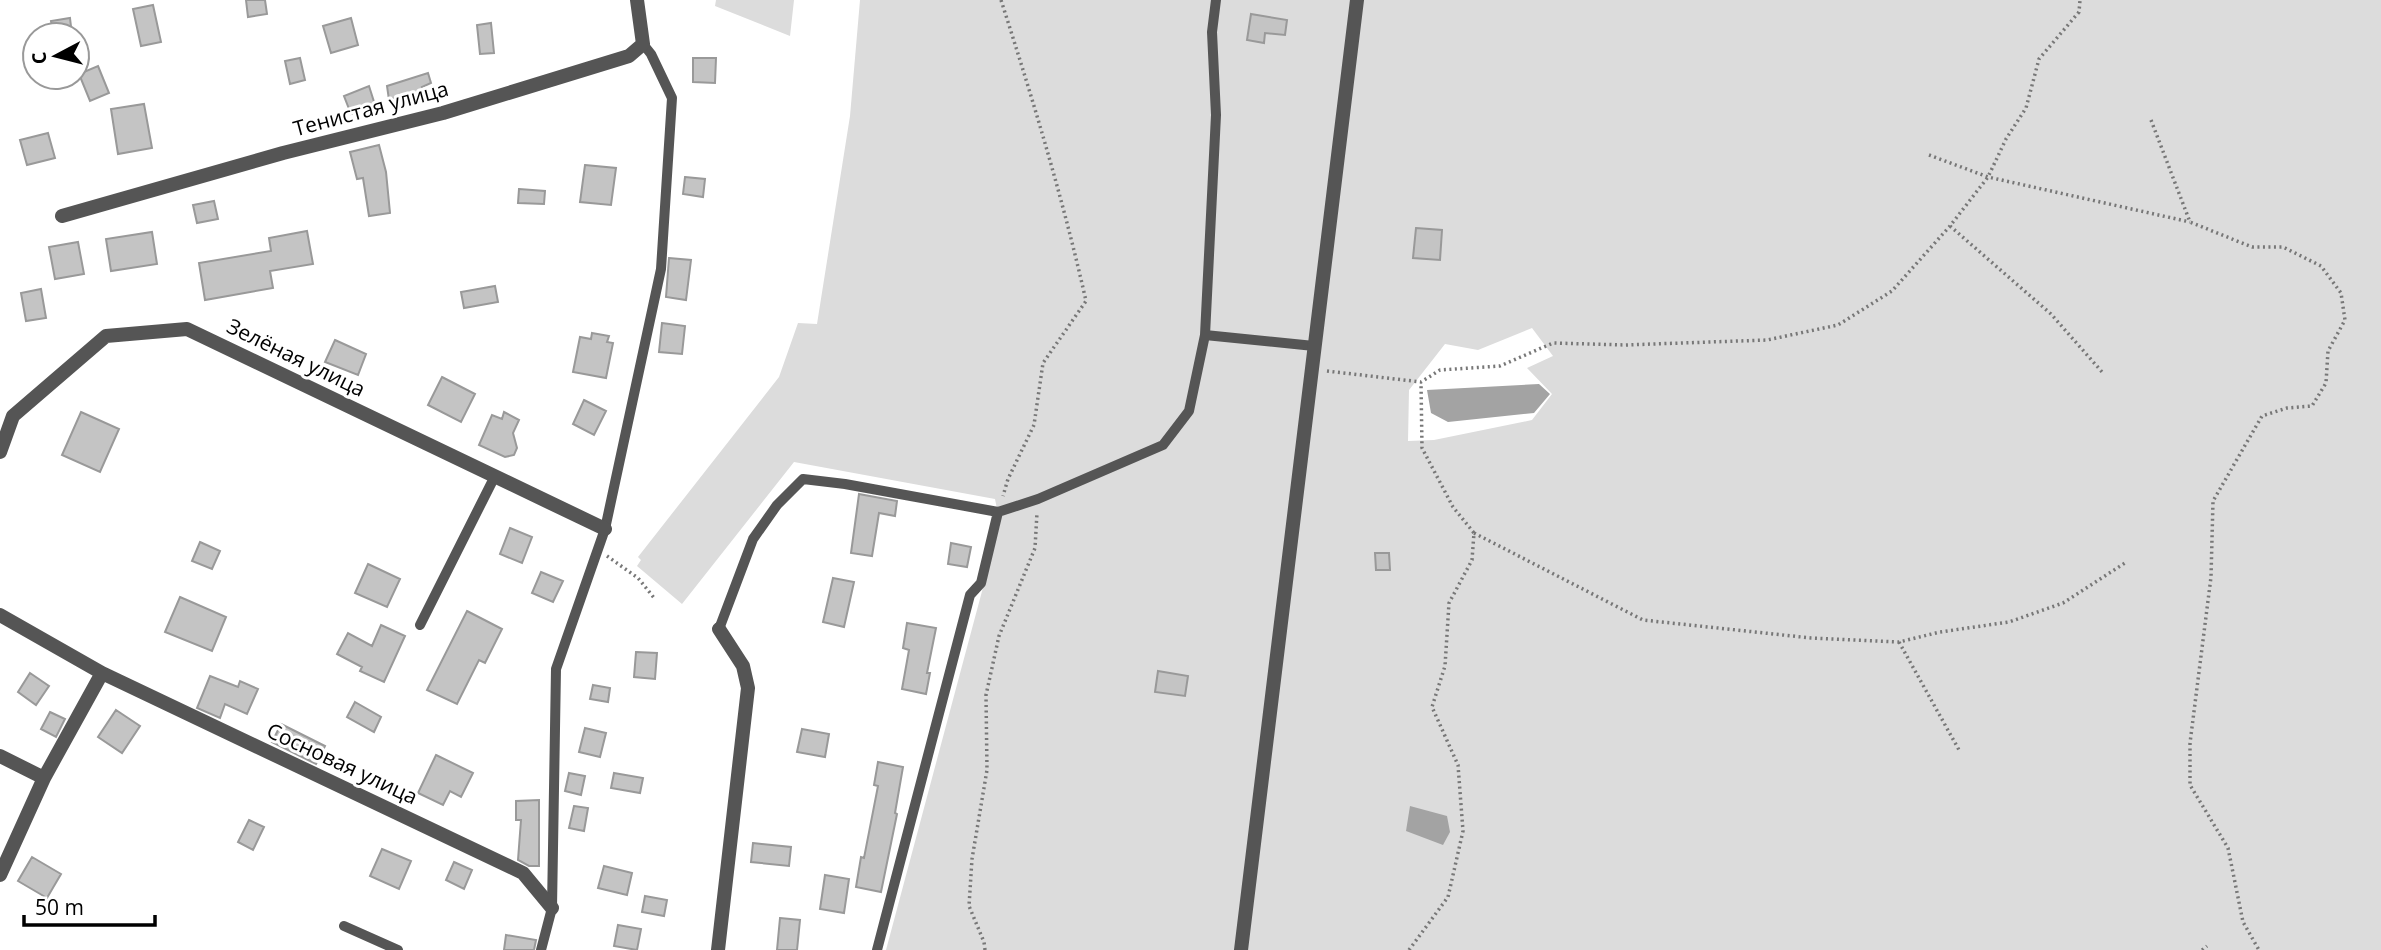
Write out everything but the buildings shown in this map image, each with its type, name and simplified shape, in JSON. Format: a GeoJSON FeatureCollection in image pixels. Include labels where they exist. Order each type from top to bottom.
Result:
{"type":"FeatureCollection","features":[{"type":"Feature","properties":{"kind":"street"},"geometry":{"type":"LineString","coordinates":[[637,0],[643,44]]}},
{"type":"Feature","properties":{"kind":"street"},"geometry":{"type":"LineString","coordinates":[[1241,950],[1357,0]]}},
{"type":"Feature","properties":{"kind":"street","name":"Тенистая улица"},"geometry":{"type":"LineString","coordinates":[[62,216],[283,153],[443,113],[629,56],[643,44]]}},
{"type":"Feature","properties":{"kind":"street","name":"Зелёная улица"},"geometry":{"type":"LineString","coordinates":[[0,452],[13,416],[106,336],[187,330],[605,529]]}},
{"type":"Feature","properties":{"kind":"street"},"geometry":{"type":"LineString","coordinates":[[0,615],[102,673],[44,778],[0,876]]}},
{"type":"Feature","properties":{"kind":"street"},"geometry":{"type":"LineString","coordinates":[[718,950],[748,688],[743,666],[719,629]]}},
{"type":"Feature","properties":{"kind":"street","name":"Сосновая улица"},"geometry":{"type":"LineString","coordinates":[[102,673],[523,873],[552,908]]}},
{"type":"Feature","properties":{"kind":"street"},"geometry":{"type":"LineString","coordinates":[[0,756],[44,778]]}},
{"type":"Feature","properties":{"kind":"lane"},"geometry":{"type":"LineString","coordinates":[[719,629],[753,539],[777,505],[803,479],[998,512],[1038,499],[1163,445],[1189,411],[1205,335],[1216,115],[1212,32],[1216,0]]}},
{"type":"Feature","properties":{"kind":"lane"},"geometry":{"type":"LineString","coordinates":[[541,950],[552,908],[556,669],[605,529],[661,269],[673,98],[651,54],[643,44]]}},
{"type":"Feature","properties":{"kind":"lane"},"geometry":{"type":"LineString","coordinates":[[1205,335],[1314,346]]}},
{"type":"Feature","properties":{"kind":"lane"},"geometry":{"type":"LineString","coordinates":[[420,625],[495,476]]}},
{"type":"Feature","properties":{"kind":"lane"},"geometry":{"type":"LineString","coordinates":[[877,950],[970,595],[981,583],[998,512]]}},
{"type":"Feature","properties":{"kind":"lane"},"geometry":{"type":"LineString","coordinates":[[344,926],[398,950]]}},
{"type":"Feature","properties":{"kind":"path"},"geometry":{"type":"LineString","coordinates":[[998,512],[1008,479],[1034,425],[1043,363],[1086,301],[1070,231],[1001,0]]}},
{"type":"Feature","properties":{"kind":"path"},"geometry":{"type":"LineString","coordinates":[[1311,370],[1421,382],[1440,370],[1500,366],[1553,343],[1625,345],[1767,340],[1838,325],[1892,291],[1950,226],[1988,177],[2006,139],[2026,108],[2039,59],[2079,12],[2080,0]]}},
{"type":"Feature","properties":{"kind":"path"},"geometry":{"type":"LineString","coordinates":[[2151,120],[2190,222]]}},
{"type":"Feature","properties":{"kind":"path"},"geometry":{"type":"LineString","coordinates":[[1929,155],[1988,177],[2190,222],[2252,247],[2283,247],[2321,265],[2341,293],[2345,320],[2328,351],[2326,383],[2312,407],[2287,408],[2262,416],[2213,501],[2211,577],[2190,743],[2190,785],[2228,848],[2243,922],[2259,950]]}},
{"type":"Feature","properties":{"kind":"path"},"geometry":{"type":"LineString","coordinates":[[1950,226],[2051,314],[2103,373]]}},
{"type":"Feature","properties":{"kind":"path"},"geometry":{"type":"LineString","coordinates":[[1421,382],[1422,448],[1453,508],[1474,533],[1643,620],[1811,638],[1899,642],[1940,632],[2009,622],[2063,603],[2125,564]]}},
{"type":"Feature","properties":{"kind":"path"},"geometry":{"type":"LineString","coordinates":[[985,950],[970,906],[972,859],[987,770],[986,695],[999,636],[1035,548],[1038,499]]}},
{"type":"Feature","properties":{"kind":"path"},"geometry":{"type":"LineString","coordinates":[[1409,950],[1448,897],[1463,831],[1458,765],[1432,707],[1445,666],[1449,603],[1472,560],[1474,533]]}},
{"type":"Feature","properties":{"kind":"path"},"geometry":{"type":"LineString","coordinates":[[620,565],[638,578],[655,599]]}},
{"type":"Feature","properties":{"kind":"path"},"geometry":{"type":"LineString","coordinates":[[1899,642],[1959,750]]}},
{"type":"Feature","properties":{"kind":"path"},"geometry":{"type":"LineString","coordinates":[[2202,950],[2207,946]]}},
{"type":"Feature","properties":{"kind":"shaded area"},"geometry":{"type":"Polygon","coordinates":[[[716,0],[794,0],[790,36],[715,6],[716,0]]]}},
{"type":"Feature","properties":{"kind":"shaded area"},"geometry":{"type":"Polygon","coordinates":[[[860,0],[2381,0],[2381,950],[886,950],[1000,524],[995,499],[794,462],[682,604],[637,566],[641,560],[638,557],[779,377],[798,323],[817,324],[850,116],[860,0]],[[1532,328],[1478,350],[1445,344],[1409,390],[1408,441],[1434,440],[1532,420],[1552,394],[1527,368],[1553,356],[1532,328]]]}},
{"type":"Feature","properties":{"kind":"shaded area"},"geometry":{"type":"Polygon","coordinates":[[[1539,384],[1550,394],[1534,413],[1448,422],[1431,413],[1427,390],[1539,384]]]}},
{"type":"Feature","properties":{"kind":"shaded area"},"geometry":{"type":"Polygon","coordinates":[[[1410,806],[1447,816],[1450,832],[1443,845],[1406,831],[1410,806]]]}}]}
